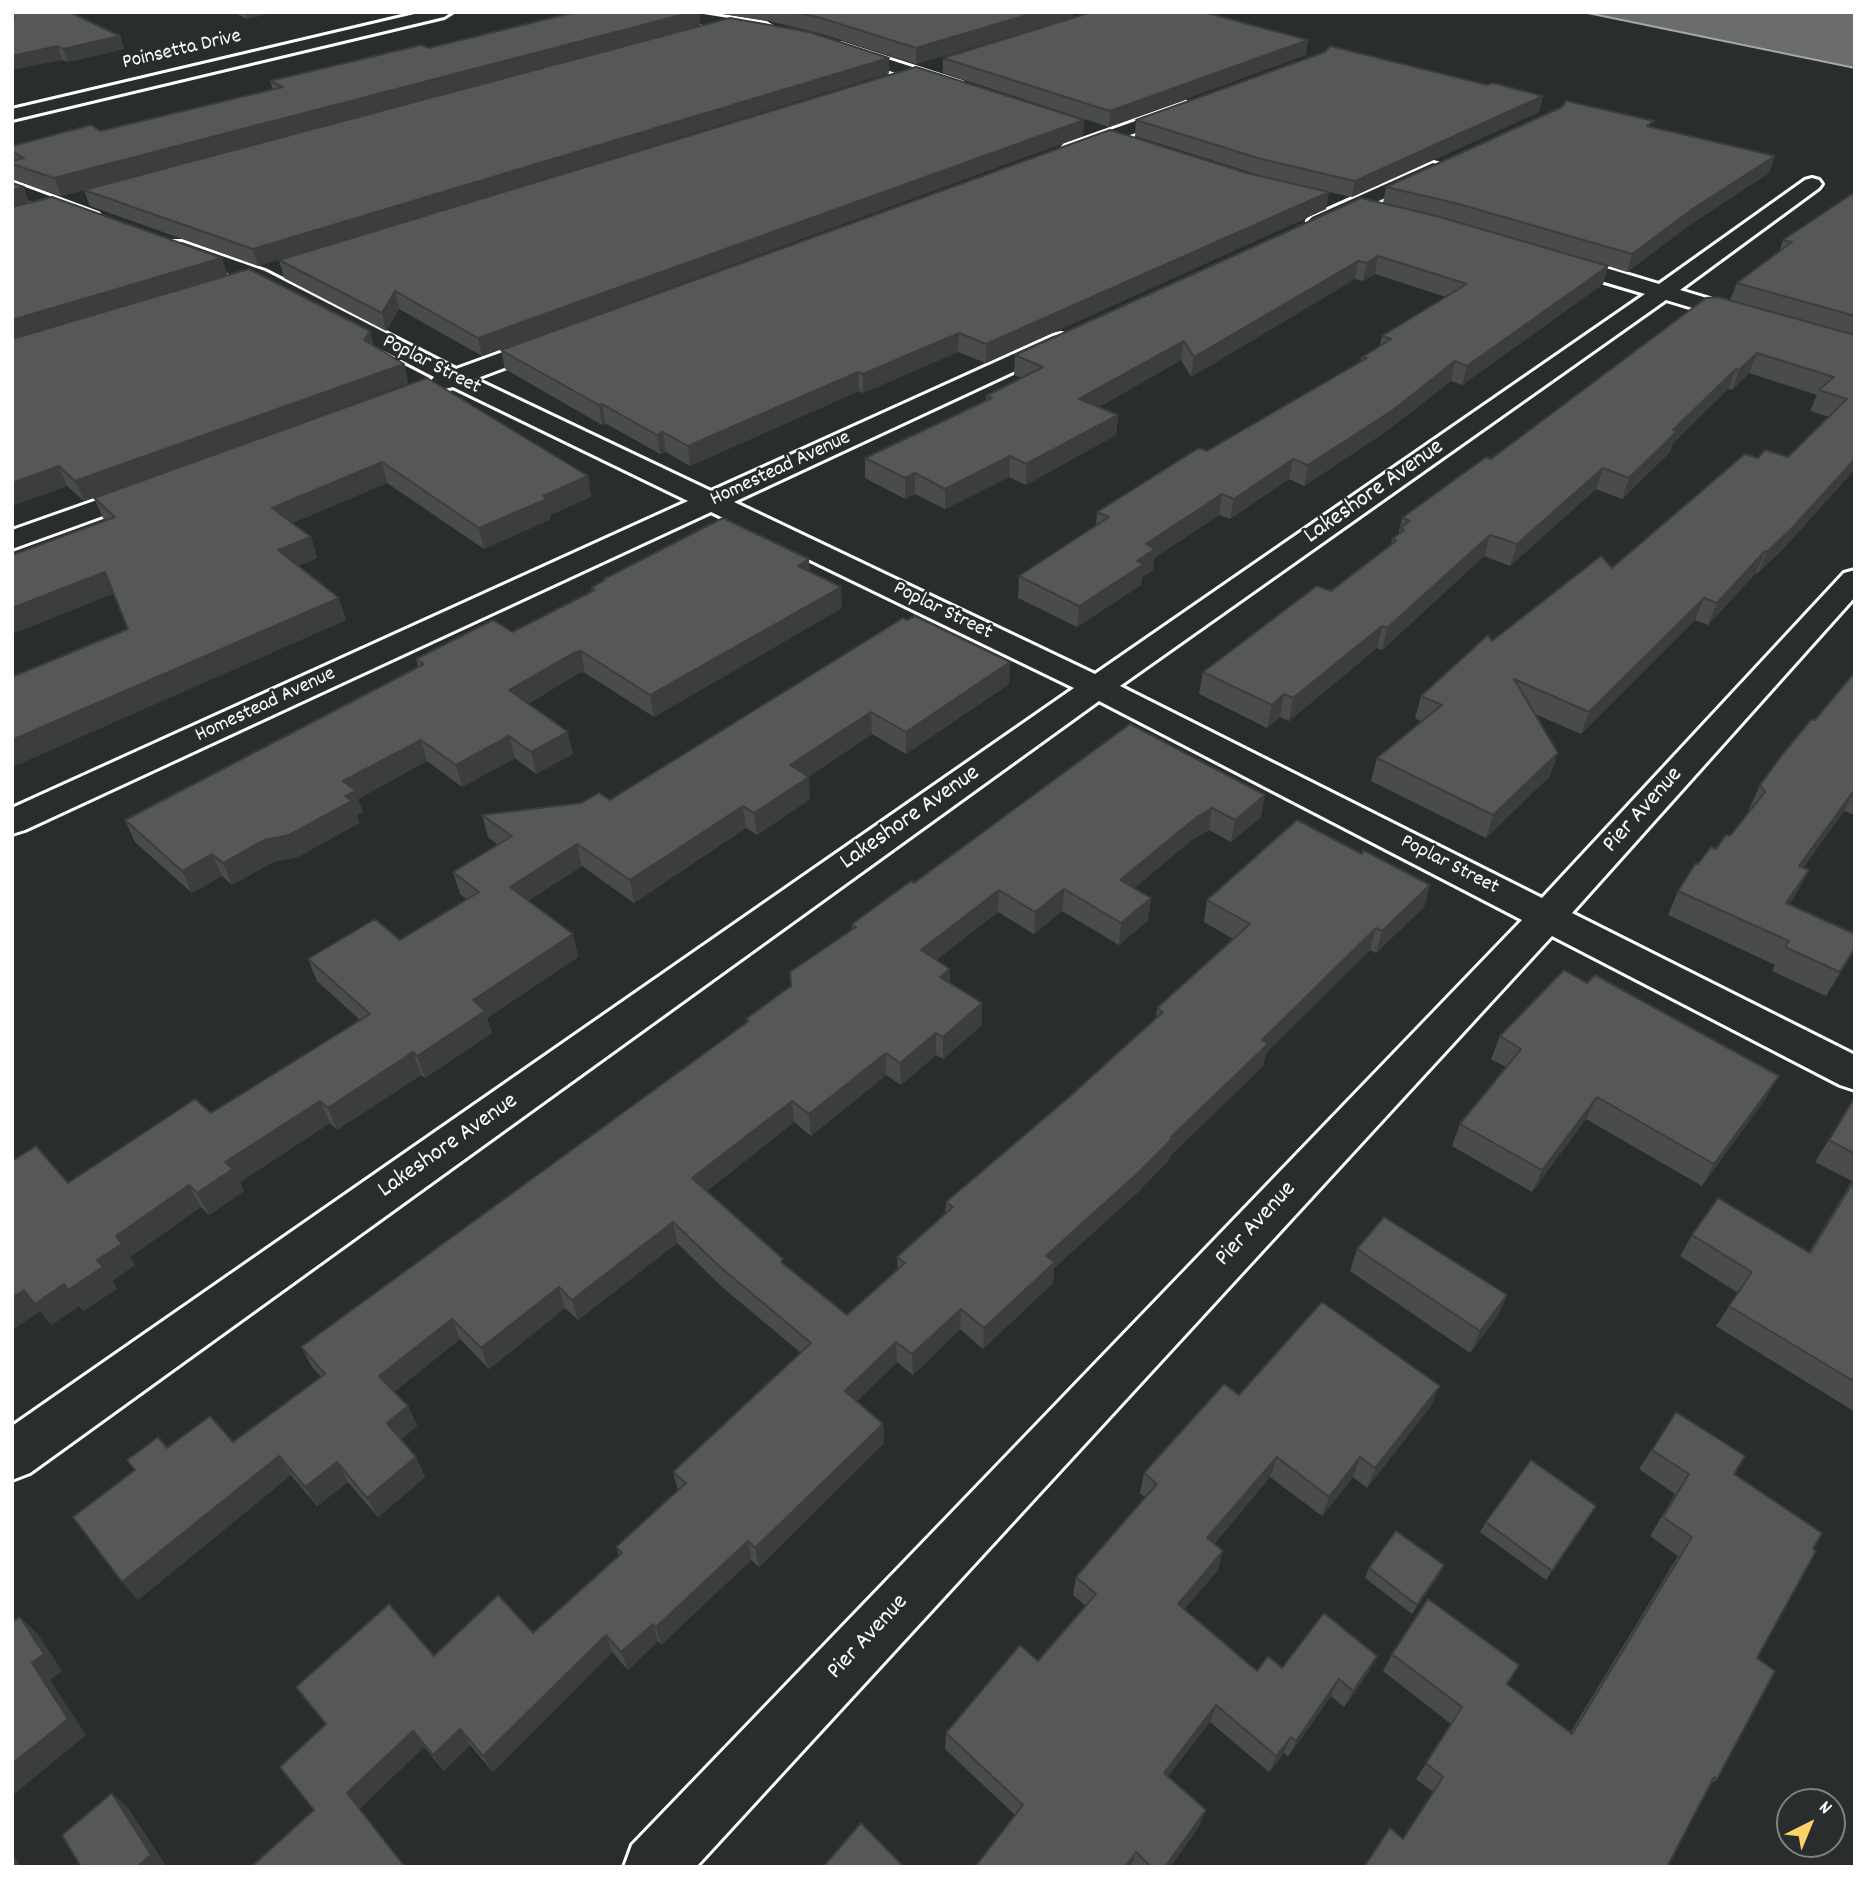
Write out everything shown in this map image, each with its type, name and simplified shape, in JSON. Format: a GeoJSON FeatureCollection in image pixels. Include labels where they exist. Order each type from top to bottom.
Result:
{"type":"FeatureCollection","features":[{"type":"Feature","properties":{"kind":"street","name":"Poinsetta Drive"},"geometry":{"type":"LineString","coordinates":[[12,115],[444,12]]}},
{"type":"Feature","properties":{"kind":"street"},"geometry":{"type":"LineString","coordinates":[[671,12],[788,33]]}},
{"type":"Feature","properties":{"kind":"street"},"geometry":{"type":"LineString","coordinates":[[696,35],[730,24]]}},
{"type":"Feature","properties":{"kind":"street"},"geometry":{"type":"LineString","coordinates":[[828,45],[981,94]]}},
{"type":"Feature","properties":{"kind":"street"},"geometry":{"type":"LineString","coordinates":[[877,86],[943,65]]}},
{"type":"Feature","properties":{"kind":"street"},"geometry":{"type":"LineString","coordinates":[[1056,156],[1212,99]]}},
{"type":"Feature","properties":{"kind":"street"},"geometry":{"type":"LineString","coordinates":[[1083,128],[1135,145]]}},
{"type":"Feature","properties":{"kind":"street"},"geometry":{"type":"LineString","coordinates":[[1289,235],[1451,161]]}},
{"type":"Feature","properties":{"kind":"street","name":"Lakeshore Avenue"},"geometry":{"type":"LineString","coordinates":[[12,1456],[1097,687],[1663,292],[1812,184]]}},
{"type":"Feature","properties":{"kind":"street"},"geometry":{"type":"LineString","coordinates":[[1318,199],[1384,212]]}},
{"type":"Feature","properties":{"kind":"street","name":"Poplar Street"},"geometry":{"type":"LineString","coordinates":[[18,202],[71,203],[132,232],[257,276],[454,379],[1097,687],[1855,1074]]}},
{"type":"Feature","properties":{"kind":"street"},"geometry":{"type":"LineString","coordinates":[[1533,254],[1765,323]]}},
{"type":"Feature","properties":{"kind":"street","name":"Homestead Avenue"},"geometry":{"type":"LineString","coordinates":[[12,822],[1088,328]]}},
{"type":"Feature","properties":{"kind":"street"},"geometry":{"type":"LineString","coordinates":[[415,393],[572,335]]}},
{"type":"Feature","properties":{"kind":"street"},"geometry":{"type":"LineString","coordinates":[[12,540],[168,483]]}},
{"type":"Feature","properties":{"kind":"street","name":"Pier Avenue"},"geometry":{"type":"LineString","coordinates":[[654,1867],[1547,917],[1855,579]]}},
{"type":"Feature","properties":{"kind":"shaded area"},"geometry":{"type":"Polygon","coordinates":[[[1583,12],[1855,12],[1855,68],[1583,12]]]}},
{"type":"Feature","properties":{"kind":"building"},"geometry":{"type":"Polygon","coordinates":[[[15,12],[69,12],[120,36],[63,49],[58,46],[12,56],[12,19],[15,12]]]}},
{"type":"Feature","properties":{"kind":"building"},"geometry":{"type":"Polygon","coordinates":[[[576,12],[693,12],[54,178],[12,164],[12,161],[24,158],[12,152],[12,146],[91,125],[100,131],[283,87],[270,81],[421,45],[429,48],[576,12]]]}},
{"type":"Feature","properties":{"kind":"building"},"geometry":{"type":"Polygon","coordinates":[[[795,12],[1037,12],[916,48],[795,12]]]}},
{"type":"Feature","properties":{"kind":"building"},"geometry":{"type":"Polygon","coordinates":[[[1092,12],[1203,12],[1308,40],[1110,111],[943,58],[1092,12]]]}},
{"type":"Feature","properties":{"kind":"building"},"geometry":{"type":"Polygon","coordinates":[[[730,18],[809,32],[889,58],[253,249],[84,190],[730,18]]]}},
{"type":"Feature","properties":{"kind":"building"},"geometry":{"type":"Polygon","coordinates":[[[1330,46],[1543,96],[1355,181],[1261,159],[1136,120],[1325,52],[1330,46]]]}},
{"type":"Feature","properties":{"kind":"building"},"geometry":{"type":"Polygon","coordinates":[[[916,67],[1084,120],[478,338],[395,291],[382,313],[279,260],[916,67]]]}},
{"type":"Feature","properties":{"kind":"building"},"geometry":{"type":"Polygon","coordinates":[[[1566,101],[1654,121],[1647,126],[1775,156],[1694,208],[1632,254],[1455,203],[1386,187],[1562,107],[1566,101]]]}},
{"type":"Feature","properties":{"kind":"building"},"geometry":{"type":"Polygon","coordinates":[[[1110,130],[1247,173],[1329,192],[986,344],[959,333],[863,374],[858,372],[688,446],[663,432],[657,435],[501,350],[1110,130]]]}},
{"type":"Feature","properties":{"kind":"building"},"geometry":{"type":"Polygon","coordinates":[[[12,183],[24,187],[12,190],[12,183]]]}},
{"type":"Feature","properties":{"kind":"building"},"geometry":{"type":"Polygon","coordinates":[[[1855,192],[1855,316],[1737,283],[1792,242],[1783,240],[1855,192]]]}},
{"type":"Feature","properties":{"kind":"building"},"geometry":{"type":"Polygon","coordinates":[[[52,197],[222,258],[12,320],[12,207],[52,197]]]}},
{"type":"Feature","properties":{"kind":"building"},"geometry":{"type":"Polygon","coordinates":[[[1361,198],[1440,217],[1608,266],[1467,366],[1455,361],[1393,410],[1308,465],[1293,459],[1234,499],[1222,494],[1146,544],[1155,549],[1137,561],[1144,564],[1079,606],[1019,576],[1109,517],[1097,512],[1199,448],[1207,451],[1367,358],[1361,358],[1391,339],[1382,336],[1467,284],[1378,256],[1367,263],[1358,261],[1194,357],[1184,341],[1079,399],[1118,415],[1026,464],[1010,456],[945,489],[915,473],[905,478],[865,458],[992,398],[986,396],[1043,367],[1015,355],[1361,198]]]}},
{"type":"Feature","properties":{"kind":"building"},"geometry":{"type":"Polygon","coordinates":[[[249,269],[370,331],[364,340],[404,364],[75,481],[59,466],[12,483],[12,339],[249,269]]]}},
{"type":"Feature","properties":{"kind":"building"},"geometry":{"type":"Polygon","coordinates":[[[1718,297],[1855,335],[1855,459],[1792,528],[1765,551],[1717,603],[1704,598],[1589,712],[1514,679],[1558,753],[1493,815],[1377,758],[1442,705],[1421,696],[1488,635],[1492,641],[1601,556],[1612,568],[1745,454],[1758,458],[1765,450],[1788,457],[1847,399],[1819,390],[1834,377],[1757,353],[1739,370],[1736,369],[1673,430],[1677,431],[1629,478],[1603,468],[1517,544],[1490,535],[1387,628],[1382,626],[1293,698],[1284,694],[1272,705],[1203,672],[1317,586],[1331,591],[1396,541],[1392,539],[1404,530],[1400,528],[1410,521],[1402,518],[1486,457],[1491,459],[1706,298],[1718,297]]]}},
{"type":"Feature","properties":{"kind":"building"},"geometry":{"type":"Polygon","coordinates":[[[427,378],[588,476],[543,496],[547,499],[479,528],[382,462],[272,508],[311,537],[278,550],[339,598],[12,740],[12,677],[128,629],[105,572],[12,608],[12,555],[115,517],[94,498],[427,378]]]}},
{"type":"Feature","properties":{"kind":"building"},"geometry":{"type":"Polygon","coordinates":[[[723,518],[809,559],[798,566],[841,587],[650,695],[581,651],[575,652],[509,690],[568,732],[531,752],[509,736],[456,765],[421,740],[343,781],[356,791],[345,796],[352,801],[289,835],[264,840],[223,863],[212,854],[182,871],[125,820],[424,664],[416,659],[493,620],[512,632],[595,590],[591,588],[604,579],[723,518]]]}},
{"type":"Feature","properties":{"kind":"building"},"geometry":{"type":"Polygon","coordinates":[[[915,616],[1010,662],[906,732],[871,712],[790,765],[809,777],[754,813],[743,806],[630,880],[577,844],[510,887],[573,934],[473,1000],[485,1011],[417,1056],[413,1052],[328,1108],[320,1101],[225,1162],[233,1169],[197,1193],[189,1185],[116,1236],[122,1244],[97,1260],[103,1267],[68,1290],[64,1284],[35,1304],[24,1290],[12,1298],[12,1161],[36,1146],[68,1183],[195,1099],[211,1113],[370,1014],[308,959],[375,919],[400,940],[479,892],[453,872],[512,836],[482,815],[581,803],[599,793],[610,800],[903,618],[907,620],[915,616]]]}},
{"type":"Feature","properties":{"kind":"building"},"geometry":{"type":"Polygon","coordinates":[[[1855,672],[1855,789],[1799,866],[1809,870],[1786,903],[1855,934],[1855,948],[1840,972],[1785,947],[1789,941],[1678,891],[1696,863],[1698,864],[1711,847],[1716,849],[1726,835],[1730,836],[1765,792],[1760,785],[1782,755],[1855,672]]]}},
{"type":"Feature","properties":{"kind":"building"},"geometry":{"type":"Polygon","coordinates":[[[1130,724],[1265,795],[1235,820],[1212,808],[1197,817],[1120,880],[1151,898],[1121,923],[1064,889],[1035,912],[999,890],[921,950],[950,969],[940,977],[982,1003],[943,1037],[936,1033],[900,1063],[886,1053],[809,1114],[792,1101],[692,1178],[783,1259],[781,1262],[847,1315],[905,1263],[897,1257],[953,1207],[946,1202],[1067,1099],[1163,1012],[1157,1008],[1250,924],[1207,900],[1297,820],[1430,885],[1382,931],[1376,928],[1262,1040],[1268,1044],[1171,1137],[1173,1138],[1140,1171],[1046,1256],[1055,1262],[984,1328],[961,1309],[912,1354],[896,1342],[845,1391],[883,1424],[755,1548],[748,1541],[656,1627],[653,1624],[621,1652],[606,1635],[483,1756],[460,1729],[433,1755],[413,1731],[347,1793],[405,1867],[251,1867],[314,1810],[280,1767],[326,1724],[296,1687],[389,1604],[434,1656],[498,1595],[533,1633],[622,1553],[616,1547],[686,1483],[673,1472],[811,1343],[719,1266],[673,1222],[572,1300],[559,1287],[481,1348],[452,1319],[379,1376],[408,1406],[387,1423],[416,1457],[367,1498],[337,1462],[305,1487],[279,1456],[122,1582],[73,1517],[135,1470],[127,1460],[158,1437],[167,1448],[210,1416],[233,1442],[325,1374],[301,1347],[749,1021],[746,1019],[791,986],[790,972],[856,927],[852,924],[911,881],[914,883],[1130,724]]]}},
{"type":"Feature","properties":{"kind":"building"},"geometry":{"type":"Polygon","coordinates":[[[1564,970],[1587,983],[1595,975],[1779,1076],[1714,1164],[1597,1097],[1542,1170],[1460,1124],[1521,1049],[1500,1036],[1564,970]]]}},
{"type":"Feature","properties":{"kind":"building"},"geometry":{"type":"Polygon","coordinates":[[[1855,1097],[1855,1154],[1829,1140],[1855,1097]]]}},
{"type":"Feature","properties":{"kind":"building"},"geometry":{"type":"Polygon","coordinates":[[[1855,1179],[1855,1382],[1729,1306],[1752,1272],[1692,1235],[1718,1198],[1810,1253],[1855,1179]]]}},
{"type":"Feature","properties":{"kind":"building"},"geometry":{"type":"Polygon","coordinates":[[[1384,1217],[1507,1295],[1480,1331],[1357,1249],[1384,1217]]]}},
{"type":"Feature","properties":{"kind":"building"},"geometry":{"type":"Polygon","coordinates":[[[1322,1302],[1440,1386],[1375,1468],[1360,1457],[1329,1497],[1277,1457],[1207,1538],[1223,1551],[1178,1604],[1257,1671],[1268,1656],[1282,1668],[1324,1613],[1377,1656],[1353,1691],[1339,1679],[1296,1741],[1291,1737],[1276,1756],[1216,1705],[1164,1773],[1206,1810],[1165,1867],[1151,1867],[1136,1852],[1125,1867],[975,1867],[1023,1805],[946,1733],[1020,1645],[1038,1661],[1096,1594],[1076,1577],[1157,1484],[1144,1473],[1224,1384],[1239,1395],[1322,1302]]]}},
{"type":"Feature","properties":{"kind":"building"},"geometry":{"type":"Polygon","coordinates":[[[1676,1412],[1745,1456],[1734,1474],[1822,1533],[1813,1549],[1816,1551],[1757,1658],[1775,1671],[1717,1779],[1714,1777],[1667,1867],[1364,1867],[1390,1828],[1403,1839],[1443,1777],[1426,1763],[1462,1707],[1392,1654],[1428,1599],[1519,1665],[1507,1684],[1572,1734],[1692,1537],[1663,1517],[1689,1474],[1652,1450],[1676,1412]]]}},
{"type":"Feature","properties":{"kind":"building"},"geometry":{"type":"Polygon","coordinates":[[[1531,1460],[1596,1506],[1552,1571],[1486,1522],[1531,1460]]]}},
{"type":"Feature","properties":{"kind":"building"},"geometry":{"type":"Polygon","coordinates":[[[1396,1531],[1444,1565],[1417,1605],[1369,1568],[1396,1531]]]}},
{"type":"Feature","properties":{"kind":"building"},"geometry":{"type":"Polygon","coordinates":[[[20,1617],[44,1654],[32,1663],[68,1719],[12,1764],[12,1622],[20,1617]]]}},
{"type":"Feature","properties":{"kind":"building"},"geometry":{"type":"Polygon","coordinates":[[[112,1793],[151,1855],[140,1867],[81,1867],[62,1835],[112,1793]]]}},
{"type":"Feature","properties":{"kind":"building"},"geometry":{"type":"Polygon","coordinates":[[[861,1823],[904,1867],[823,1867],[861,1823]]]}}]}
